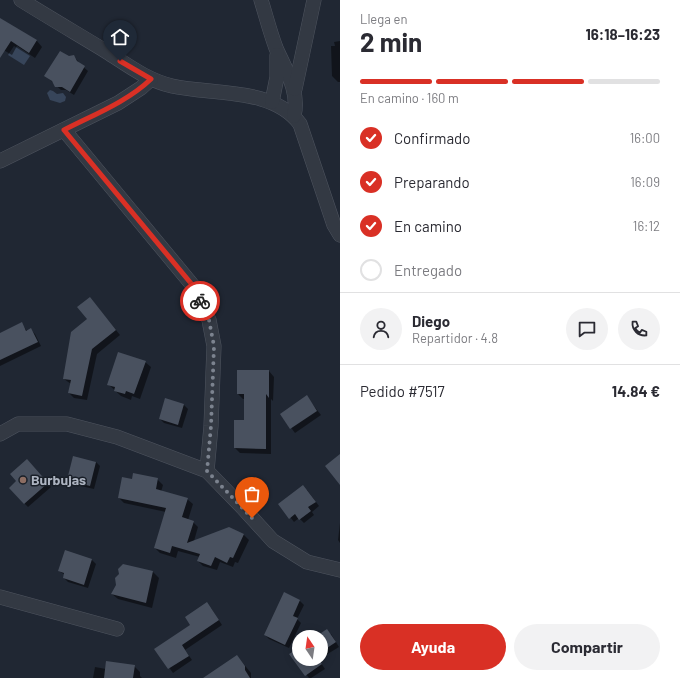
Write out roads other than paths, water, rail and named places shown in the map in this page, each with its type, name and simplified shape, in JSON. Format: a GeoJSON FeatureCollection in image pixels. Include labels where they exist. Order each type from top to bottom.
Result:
{"type":"FeatureCollection","features":[{"type":"Feature","properties":{"kind":"street"},"geometry":{"type":"LineString","coordinates":[[22,0],[77,35],[108,52],[132,69],[151,79],[173,86],[245,96],[272,102],[294,116],[300,124],[334,225],[340,235]]}},
{"type":"Feature","properties":{"kind":"street"},"geometry":{"type":"LineString","coordinates":[[261,0],[276,48],[290,76],[295,102],[294,116]]}},
{"type":"Feature","properties":{"kind":"street"},"geometry":{"type":"LineString","coordinates":[[294,95],[314,0]]}},
{"type":"Feature","properties":{"kind":"street"},"geometry":{"type":"LineString","coordinates":[[272,102],[277,77],[276,48]]}},
{"type":"Feature","properties":{"kind":"street"},"geometry":{"type":"LineString","coordinates":[[0,161],[118,103],[141,88],[151,79]]}},
{"type":"Feature","properties":{"kind":"street"},"geometry":{"type":"LineString","coordinates":[[64,130],[194,287],[209,320],[214,346],[211,426],[207,471]]}},
{"type":"Feature","properties":{"kind":"street"},"geometry":{"type":"LineString","coordinates":[[0,434],[18,424],[67,424],[117,437],[207,471],[273,541],[307,562],[340,570]]}},
{"type":"Feature","properties":{"kind":"street"},"geometry":{"type":"LineString","coordinates":[[0,597],[117,629]]}},
{"type":"Feature","properties":{"kind":"water"},"geometry":{"type":"Polygon","coordinates":[[[14,46],[30,56],[24,65],[8,55],[14,46]]]}},
{"type":"Feature","properties":{"kind":"water"},"geometry":{"type":"Polygon","coordinates":[[[50,90],[57,94],[63,93],[66,97],[65,101],[60,103],[50,100],[47,93],[50,90]]]}},
{"type":"Feature","properties":{"kind":"place","name":"Burbujas"},"geometry":{"type":"Point","coordinates":[23,480]}}]}
